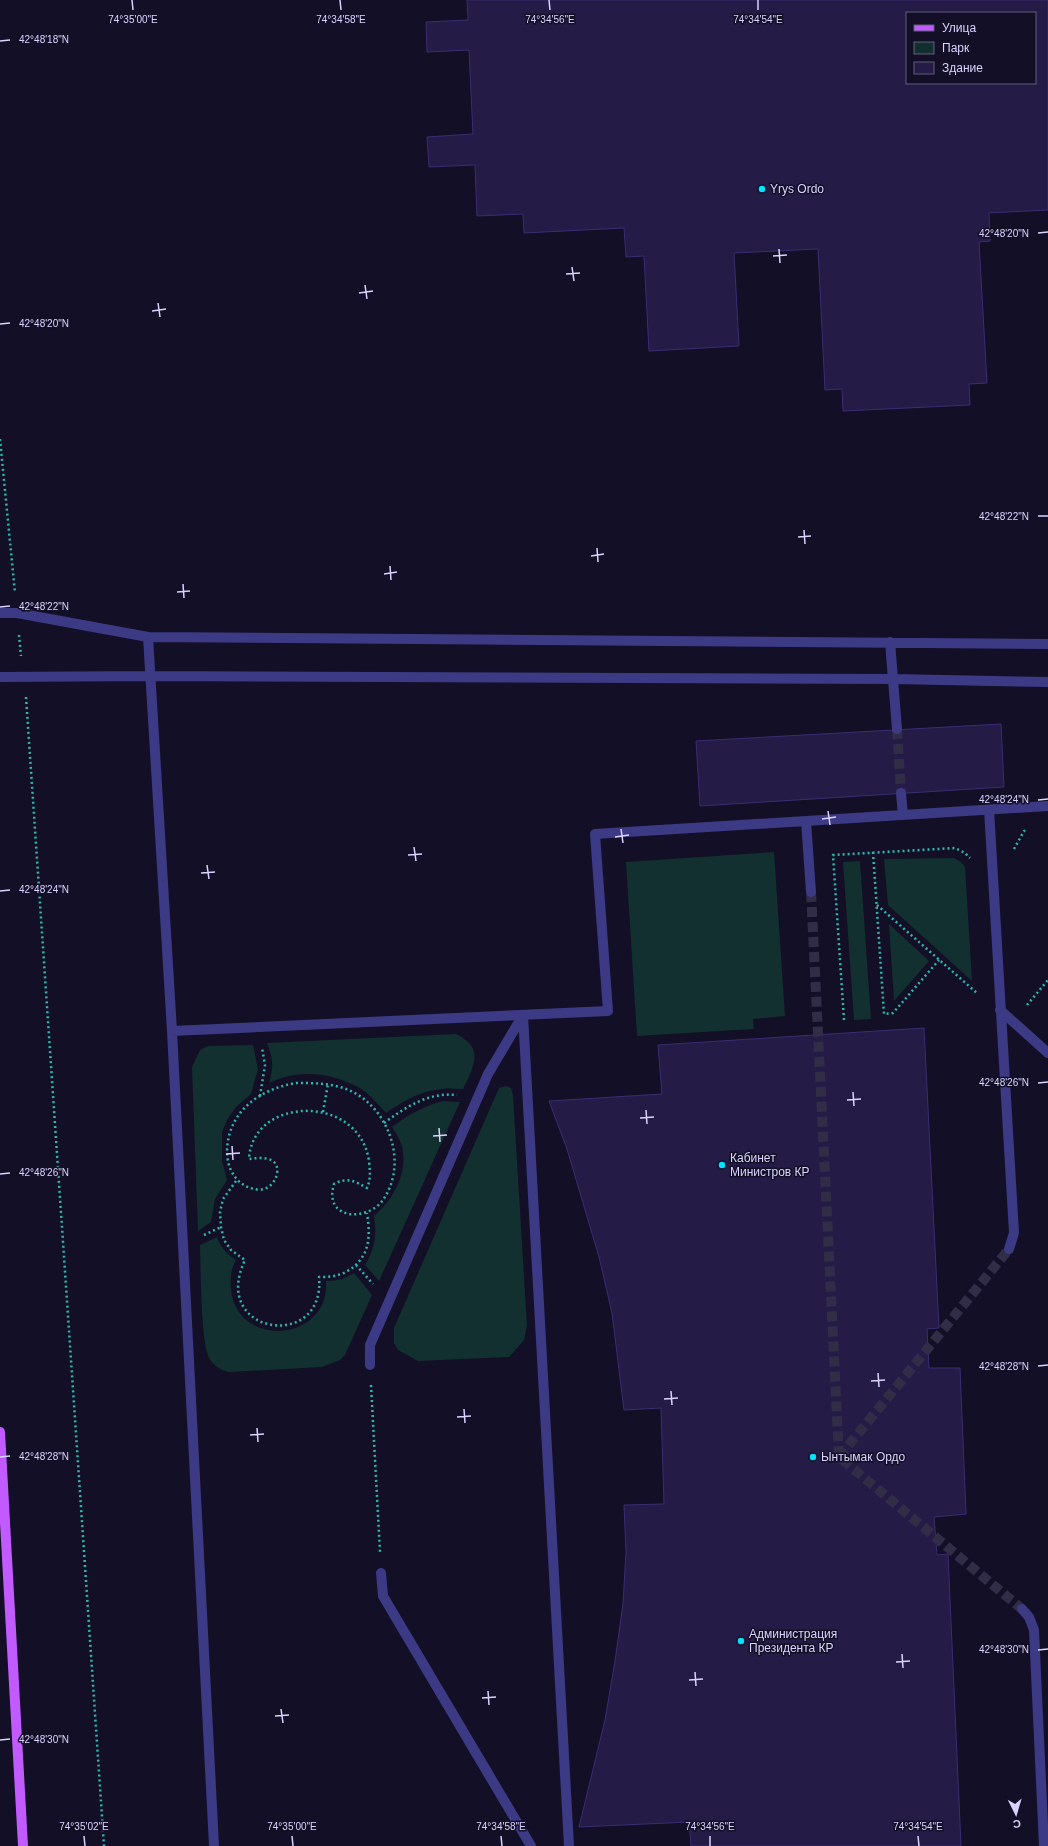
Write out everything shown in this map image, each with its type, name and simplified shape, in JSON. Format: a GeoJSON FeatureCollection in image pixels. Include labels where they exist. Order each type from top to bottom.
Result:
{"type":"FeatureCollection","features":[{"type":"Feature","properties":{"kind":"main road"},"geometry":{"type":"LineString","coordinates":[[0,1432],[23,1846]]}},
{"type":"Feature","properties":{"kind":"street"},"geometry":{"type":"LineString","coordinates":[[0,613],[17,613],[148,637],[1048,644]]}},
{"type":"Feature","properties":{"kind":"street"},"geometry":{"type":"LineString","coordinates":[[148,637],[172,1031],[214,1846]]}},
{"type":"Feature","properties":{"kind":"street"},"geometry":{"type":"LineString","coordinates":[[890,642],[897,729]]}},
{"type":"Feature","properties":{"kind":"street"},"geometry":{"type":"LineString","coordinates":[[0,677],[151,676],[1048,682]]}},
{"type":"Feature","properties":{"kind":"street"},"geometry":{"type":"LineString","coordinates":[[901,793],[903,815]]}},
{"type":"Feature","properties":{"kind":"street"},"geometry":{"type":"LineString","coordinates":[[172,1031],[608,1011],[595,834],[1048,806]]}},
{"type":"Feature","properties":{"kind":"street"},"geometry":{"type":"LineString","coordinates":[[989,809],[1014,1233],[1009,1249]]}},
{"type":"Feature","properties":{"kind":"street"},"geometry":{"type":"LineString","coordinates":[[806,821],[811,892]]}},
{"type":"Feature","properties":{"kind":"street"},"geometry":{"type":"LineString","coordinates":[[1000,1010],[1048,1053]]}},
{"type":"Feature","properties":{"kind":"street"},"geometry":{"type":"LineString","coordinates":[[370,1365],[370,1345],[488,1074],[523,1015]]}},
{"type":"Feature","properties":{"kind":"street"},"geometry":{"type":"LineString","coordinates":[[523,1015],[569,1846]]}},
{"type":"Feature","properties":{"kind":"street"},"geometry":{"type":"LineString","coordinates":[[381,1573],[383,1596],[530,1846]]}},
{"type":"Feature","properties":{"kind":"street"},"geometry":{"type":"LineString","coordinates":[[1022,1610],[1029,1617],[1034,1630],[1046,1835],[1044,1846]]}},
{"type":"Feature","properties":{"kind":"path"},"geometry":{"type":"LineString","coordinates":[[0,439],[24,676],[104,1846]]}},
{"type":"Feature","properties":{"kind":"path"},"geometry":{"type":"LineString","coordinates":[[1014,848],[1024,831]]}},
{"type":"Feature","properties":{"kind":"path"},"geometry":{"type":"LineString","coordinates":[[844,1020],[832,855],[955,848],[965,853],[971,860]]}},
{"type":"Feature","properties":{"kind":"path"},"geometry":{"type":"LineString","coordinates":[[873,852],[884,1014],[893,1013],[939,960]]}},
{"type":"Feature","properties":{"kind":"path"},"geometry":{"type":"LineString","coordinates":[[877,905],[979,995],[1000,1010]]}},
{"type":"Feature","properties":{"kind":"path"},"geometry":{"type":"LineString","coordinates":[[1027,1006],[1048,980]]}},
{"type":"Feature","properties":{"kind":"path"},"geometry":{"type":"LineString","coordinates":[[255,1028],[263,1052],[265,1065],[259,1097]]}},
{"type":"Feature","properties":{"kind":"path"},"geometry":{"type":"LineString","coordinates":[[296,1082],[328,1084],[353,1092],[366,1100],[384,1123],[394,1148],[394,1176],[383,1200],[375,1209],[367,1213],[344,1213],[337,1210],[332,1203],[331,1194],[334,1184],[341,1180],[349,1179],[367,1188],[370,1182],[370,1171],[364,1144],[358,1133],[337,1117],[323,1112],[296,1111],[282,1115],[271,1121],[254,1140],[250,1150],[250,1159],[262,1158],[271,1160],[276,1166],[277,1175],[273,1184],[267,1189],[257,1190],[247,1187],[236,1181],[230,1169],[227,1154],[227,1140],[230,1128],[237,1116],[247,1105],[271,1089],[296,1082]]}},
{"type":"Feature","properties":{"kind":"path"},"geometry":{"type":"LineString","coordinates":[[323,1112],[328,1084]]}},
{"type":"Feature","properties":{"kind":"path"},"geometry":{"type":"LineString","coordinates":[[384,1123],[405,1108],[421,1100],[434,1096],[448,1094],[461,1095],[477,1100]]}},
{"type":"Feature","properties":{"kind":"path"},"geometry":{"type":"LineString","coordinates":[[236,1181],[223,1198],[220,1212],[224,1240],[231,1250],[245,1260],[237,1283],[239,1299],[245,1311],[256,1321],[269,1326],[298,1322],[310,1313],[316,1304],[320,1290],[319,1277],[342,1274],[356,1265],[364,1255],[368,1244],[370,1231],[367,1213]]}},
{"type":"Feature","properties":{"kind":"path"},"geometry":{"type":"LineString","coordinates":[[370,1365],[381,1573]]}},
{"type":"Feature","properties":{"kind":"green space"},"geometry":{"type":"Polygon","coordinates":[[[774,852],[785,1016],[753,1019],[754,1029],[637,1036],[626,862],[774,852]]]}},
{"type":"Feature","properties":{"kind":"green space"},"geometry":{"type":"Polygon","coordinates":[[[954,858],[961,862],[965,867],[972,981],[888,905],[884,859],[954,858]]]}},
{"type":"Feature","properties":{"kind":"green space"},"geometry":{"type":"Polygon","coordinates":[[[860,861],[871,1019],[854,1020],[843,862],[860,861]]]}},
{"type":"Feature","properties":{"kind":"green space"},"geometry":{"type":"Polygon","coordinates":[[[889,924],[929,961],[894,1001],[889,924]]]}},
{"type":"Feature","properties":{"kind":"green space"},"geometry":{"type":"Polygon","coordinates":[[[456,1034],[465,1039],[474,1051],[471,1073],[463,1089],[441,1089],[422,1093],[404,1101],[386,1113],[360,1088],[346,1081],[324,1075],[302,1074],[279,1079],[269,1083],[272,1072],[272,1063],[271,1054],[267,1043],[456,1034]]]}},
{"type":"Feature","properties":{"kind":"green space"},"geometry":{"type":"Polygon","coordinates":[[[253,1045],[258,1069],[251,1094],[236,1107],[227,1120],[222,1132],[222,1161],[227,1180],[215,1199],[211,1222],[198,1231],[192,1067],[200,1050],[208,1046],[253,1045]]]}},
{"type":"Feature","properties":{"kind":"green space"},"geometry":{"type":"Polygon","coordinates":[[[506,1086],[511,1088],[513,1095],[527,1326],[524,1340],[509,1357],[418,1361],[398,1350],[394,1343],[394,1328],[499,1088],[506,1086]]]}},
{"type":"Feature","properties":{"kind":"green space"},"geometry":{"type":"Polygon","coordinates":[[[443,1101],[460,1102],[379,1281],[365,1265],[371,1253],[374,1242],[374,1216],[394,1192],[399,1183],[402,1172],[403,1151],[399,1139],[392,1127],[416,1111],[443,1101]]]}},
{"type":"Feature","properties":{"kind":"green space"},"geometry":{"type":"Polygon","coordinates":[[[217,1237],[224,1250],[236,1260],[232,1270],[231,1289],[237,1308],[249,1322],[264,1329],[282,1331],[299,1327],[314,1317],[323,1302],[326,1281],[341,1279],[354,1273],[372,1295],[345,1355],[340,1360],[322,1367],[229,1372],[215,1365],[207,1353],[203,1324],[200,1245],[217,1237]]]}},
{"type":"Feature","properties":{"kind":"building","name":"Yrys Ordo"},"geometry":{"type":"Polygon","coordinates":[[[467,0],[1048,0],[1048,210],[989,213],[990,241],[979,242],[987,383],[969,384],[970,405],[843,411],[842,389],[825,390],[818,249],[734,253],[739,346],[649,351],[644,256],[626,257],[624,228],[524,233],[523,214],[477,216],[475,165],[429,167],[427,137],[473,134],[469,50],[427,52],[426,22],[468,20],[467,0]]]}},
{"type":"Feature","properties":{"kind":"building"},"geometry":{"type":"Polygon","coordinates":[[[1001,724],[1004,787],[700,806],[696,741],[1001,724]]]}},
{"type":"Feature","properties":{"kind":"building","name":"Ынтымак Ордо"},"geometry":{"type":"Polygon","coordinates":[[[924,1028],[939,1328],[927,1329],[929,1368],[960,1368],[966,1514],[934,1517],[937,1555],[948,1554],[961,1846],[691,1846],[689,1822],[579,1827],[605,1720],[623,1604],[626,1552],[624,1505],[664,1504],[661,1408],[624,1410],[612,1313],[599,1257],[567,1149],[549,1101],[662,1094],[658,1045],[924,1028]]]}},
{"type":"Feature","properties":{"kind":"tunnel"},"geometry":{"type":"LineString","coordinates":[[897,729],[901,793]]}},
{"type":"Feature","properties":{"kind":"tunnel"},"geometry":{"type":"LineString","coordinates":[[811,892],[839,1457],[1022,1609]]}},
{"type":"Feature","properties":{"kind":"tunnel"},"geometry":{"type":"LineString","coordinates":[[839,1457],[1009,1249]]}},
{"type":"Feature","properties":{"kind":"place","name":"Yrys Ordo"},"geometry":{"type":"Point","coordinates":[762,189]}},
{"type":"Feature","properties":{"kind":"place","name":"Кабинет Министров КР"},"geometry":{"type":"Point","coordinates":[722,1165]}},
{"type":"Feature","properties":{"kind":"place","name":"Ынтымак Ордо"},"geometry":{"type":"Point","coordinates":[813,1457]}},
{"type":"Feature","properties":{"kind":"place","name":"Администрация Президента КР"},"geometry":{"type":"Point","coordinates":[741,1641]}}]}
